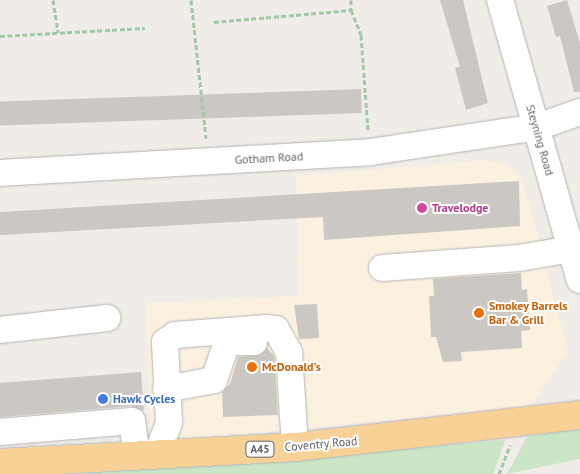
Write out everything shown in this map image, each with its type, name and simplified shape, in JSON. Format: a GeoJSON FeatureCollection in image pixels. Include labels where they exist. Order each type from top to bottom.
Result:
{"type":"FeatureCollection","features":[{"type":"Feature","properties":{"kind":"highway","name":"Coventry Road"},"geometry":{"type":"LineString","coordinates":[[0,463],[147,454],[295,436],[580,415]]}},
{"type":"Feature","properties":{"kind":"street","name":"Steyning Road"},"geometry":{"type":"LineString","coordinates":[[500,0],[580,280]]}},
{"type":"Feature","properties":{"kind":"street","name":"Gotham Road"},"geometry":{"type":"LineString","coordinates":[[0,173],[370,152],[537,127],[580,112]]}},
{"type":"Feature","properties":{"kind":"street"},"geometry":{"type":"LineString","coordinates":[[382,268],[519,258],[571,249]]}},
{"type":"Feature","properties":{"kind":"street"},"geometry":{"type":"LineString","coordinates":[[0,330],[107,318]]}},
{"type":"Feature","properties":{"kind":"street"},"geometry":{"type":"LineString","coordinates":[[178,387],[165,342],[175,335],[276,329],[289,352],[295,436]]}},
{"type":"Feature","properties":{"kind":"street"},"geometry":{"type":"LineString","coordinates":[[147,454],[169,422],[178,387],[209,345],[227,342],[275,342],[281,352],[284,408],[295,436]]}},
{"type":"Feature","properties":{"kind":"street"},"geometry":{"type":"LineString","coordinates":[[0,432],[132,421],[147,454]]}},
{"type":"Feature","properties":{"kind":"path"},"geometry":{"type":"LineString","coordinates":[[53,0],[58,33]]}},
{"type":"Feature","properties":{"kind":"path"},"geometry":{"type":"LineString","coordinates":[[192,0],[208,161]]}},
{"type":"Feature","properties":{"kind":"path"},"geometry":{"type":"LineString","coordinates":[[351,0],[351,10],[361,35],[370,152]]}},
{"type":"Feature","properties":{"kind":"path"},"geometry":{"type":"LineString","coordinates":[[214,22],[351,10]]}},
{"type":"Feature","properties":{"kind":"path"},"geometry":{"type":"LineString","coordinates":[[0,36],[146,28]]}},
{"type":"Feature","properties":{"kind":"shaded area"},"geometry":{"type":"Polygon","coordinates":[[[487,160],[508,166],[522,178],[568,351],[530,407],[151,443],[146,303],[299,296],[296,176],[487,160]]]}},
{"type":"Feature","properties":{"kind":"green space"},"geometry":{"type":"Polygon","coordinates":[[[580,427],[580,459],[507,474],[527,437],[580,427]]]}},
{"type":"Feature","properties":{"kind":"green space"},"geometry":{"type":"Polygon","coordinates":[[[505,440],[493,474],[72,474],[249,462],[505,440]]]}},
{"type":"Feature","properties":{"kind":"building"},"geometry":{"type":"Polygon","coordinates":[[[440,0],[463,0],[488,103],[466,110],[455,68],[460,67],[440,0]]]}},
{"type":"Feature","properties":{"kind":"building"},"geometry":{"type":"Polygon","coordinates":[[[567,0],[580,43],[580,92],[574,92],[560,36],[556,37],[547,6],[567,0]]]}},
{"type":"Feature","properties":{"kind":"building"},"geometry":{"type":"Polygon","coordinates":[[[361,89],[362,113],[0,126],[0,102],[361,89]]]}},
{"type":"Feature","properties":{"kind":"building"},"geometry":{"type":"Polygon","coordinates":[[[519,181],[520,226],[324,240],[323,217],[0,235],[0,212],[519,181]]]}},
{"type":"Feature","properties":{"kind":"building","name":"Smokey Barrels Bar & Grill"},"geometry":{"type":"Polygon","coordinates":[[[521,273],[522,290],[527,289],[530,330],[521,331],[522,348],[461,352],[462,361],[443,362],[436,337],[431,337],[429,296],[434,296],[433,279],[521,273]]]}},
{"type":"Feature","properties":{"kind":"building"},"geometry":{"type":"Polygon","coordinates":[[[317,304],[319,338],[299,339],[294,305],[317,304]]]}},
{"type":"Feature","properties":{"kind":"building","name":"McDonald's"},"geometry":{"type":"Polygon","coordinates":[[[267,348],[274,356],[278,415],[223,417],[222,392],[230,384],[238,357],[261,355],[267,348]]]}},
{"type":"Feature","properties":{"kind":"building"},"geometry":{"type":"Polygon","coordinates":[[[141,372],[144,411],[131,406],[0,417],[0,383],[141,372]]]}},
{"type":"Feature","properties":{"kind":"place","name":"Travelodge"},"geometry":{"type":"Point","coordinates":[422,208]}},
{"type":"Feature","properties":{"kind":"place","name":"Smokey Barrels Bar & Grill"},"geometry":{"type":"Point","coordinates":[479,313]}},
{"type":"Feature","properties":{"kind":"place","name":"McDonald's"},"geometry":{"type":"Point","coordinates":[252,367]}},
{"type":"Feature","properties":{"kind":"place","name":"Hawk Cycles"},"geometry":{"type":"Point","coordinates":[103,399]}}]}
